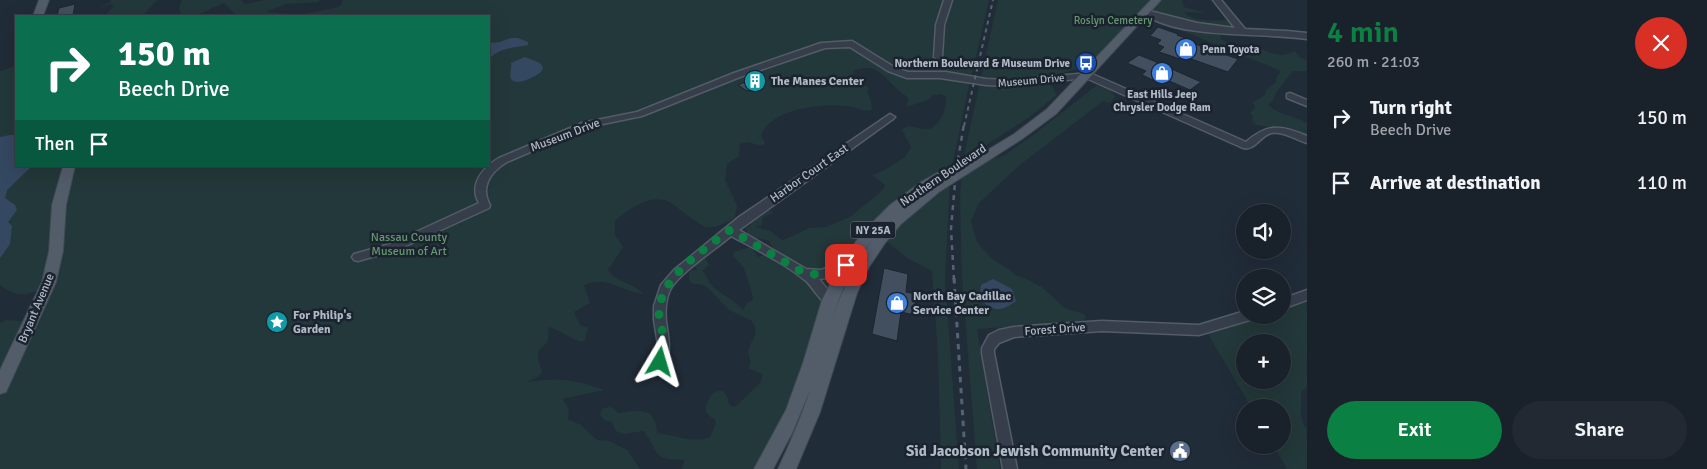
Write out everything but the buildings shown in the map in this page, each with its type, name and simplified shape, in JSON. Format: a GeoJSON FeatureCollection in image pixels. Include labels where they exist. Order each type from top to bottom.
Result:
{"type":"FeatureCollection","features":[{"type":"Feature","properties":{"kind":"main road"},"geometry":{"type":"LineString","coordinates":[[38,15],[44,0]]}},
{"type":"Feature","properties":{"kind":"main road","name":"Northern Boulevard"},"geometry":{"type":"LineString","coordinates":[[786,469],[802,438],[816,401],[851,288],[862,265],[881,237],[915,204],[1065,101],[1156,0]]}},
{"type":"Feature","properties":{"kind":"main road","name":"Northern Boulevard"},"geometry":{"type":"LineString","coordinates":[[763,469],[779,443],[801,393],[830,301],[846,265],[870,232],[893,208],[908,196],[1027,119],[1087,75]]}},
{"type":"Feature","properties":{"kind":"main road","name":"Bryant Avenue"},"geometry":{"type":"LineString","coordinates":[[0,386],[49,282],[56,251],[59,205],[69,167]]}},
{"type":"Feature","properties":{"kind":"street"},"geometry":{"type":"LineString","coordinates":[[938,57],[940,25],[948,0]]}},
{"type":"Feature","properties":{"kind":"street"},"geometry":{"type":"LineString","coordinates":[[1217,0],[1242,31]]}},
{"type":"Feature","properties":{"kind":"street"},"geometry":{"type":"LineString","coordinates":[[1146,12],[1197,25],[1307,36]]}},
{"type":"Feature","properties":{"kind":"street","name":"Museum Drive"},"geometry":{"type":"LineString","coordinates":[[358,257],[394,247],[485,205],[481,198],[480,188],[483,178],[493,166],[585,125],[639,114],[756,68],[828,44],[852,44],[894,70],[907,75],[946,75],[990,83],[1087,75]]}},
{"type":"Feature","properties":{"kind":"street"},"geometry":{"type":"LineString","coordinates":[[1087,75],[1246,146],[1272,130],[1292,134],[1307,140]]}},
{"type":"Feature","properties":{"kind":"street"},"geometry":{"type":"LineString","coordinates":[[1290,96],[1307,103]]}},
{"type":"Feature","properties":{"kind":"street","name":"Harbor Court East"},"geometry":{"type":"LineString","coordinates":[[660,362],[664,345],[659,313],[661,297],[665,288],[678,273],[730,230],[890,117]]}},
{"type":"Feature","properties":{"kind":"street"},"geometry":{"type":"LineString","coordinates":[[730,230],[804,273],[822,288],[830,301]]}},
{"type":"Feature","properties":{"kind":"street"},"geometry":{"type":"LineString","coordinates":[[804,273],[822,275],[846,265]]}},
{"type":"Feature","properties":{"kind":"street"},"geometry":{"type":"LineString","coordinates":[[1291,301],[1307,295]]}},
{"type":"Feature","properties":{"kind":"street","name":"Forest Drive"},"geometry":{"type":"LineString","coordinates":[[1010,469],[988,353],[991,342],[998,336],[1014,332],[1091,326],[1199,330],[1236,319]]}},
{"type":"Feature","properties":{"kind":"green space"},"geometry":{"type":"Polygon","coordinates":[[[111,0],[157,0],[141,15],[107,14],[113,7],[112,4],[98,8],[111,2],[111,0]]]}},
{"type":"Feature","properties":{"kind":"green space"},"geometry":{"type":"Polygon","coordinates":[[[182,0],[241,0],[245,4],[265,0],[319,0],[319,2],[286,4],[266,12],[300,15],[234,15],[235,14],[224,3],[197,15],[182,15],[179,8],[182,0]]]}},
{"type":"Feature","properties":{"kind":"green space","name":"Nassau County Museum of Art"},"geometry":{"type":"Polygon","coordinates":[[[343,0],[989,0],[952,167],[922,186],[869,233],[825,315],[762,469],[681,469],[685,460],[662,457],[655,450],[644,431],[623,434],[616,431],[611,421],[605,421],[600,415],[602,409],[608,407],[614,408],[618,413],[639,411],[650,414],[656,425],[657,433],[697,440],[710,437],[716,423],[714,418],[708,414],[706,408],[711,396],[721,391],[726,395],[732,407],[736,406],[761,382],[762,374],[748,368],[751,362],[749,349],[756,332],[752,321],[729,310],[707,287],[693,284],[689,280],[689,273],[692,270],[697,270],[694,266],[696,262],[705,258],[709,265],[702,271],[710,284],[743,310],[747,303],[753,300],[744,269],[733,256],[734,252],[751,247],[758,257],[765,254],[786,257],[773,248],[769,241],[749,235],[746,228],[751,225],[750,221],[762,211],[769,209],[773,213],[763,217],[761,226],[755,227],[770,231],[782,240],[809,228],[826,227],[850,217],[883,190],[885,185],[872,175],[883,171],[905,157],[911,147],[902,130],[908,126],[928,129],[940,120],[946,101],[946,97],[941,94],[931,96],[930,99],[907,107],[908,99],[906,96],[878,71],[864,68],[855,70],[852,76],[869,88],[867,93],[871,101],[872,110],[866,111],[849,106],[836,105],[799,110],[775,119],[767,126],[761,135],[765,142],[763,146],[747,142],[740,144],[739,156],[727,164],[725,180],[737,205],[735,217],[732,219],[718,226],[706,227],[667,201],[660,199],[639,204],[615,221],[615,235],[623,247],[608,270],[615,278],[634,287],[643,294],[607,283],[592,282],[584,285],[590,303],[574,312],[580,325],[588,328],[585,340],[581,342],[548,327],[548,339],[538,355],[542,371],[539,376],[527,382],[566,380],[584,383],[604,390],[562,399],[568,408],[568,419],[581,425],[597,440],[610,441],[627,450],[640,469],[0,469],[0,323],[7,320],[31,322],[41,289],[20,294],[0,285],[0,71],[15,66],[15,167],[490,167],[490,15],[300,15],[335,8],[340,6],[343,0]]]}},
{"type":"Feature","properties":{"kind":"green space","name":"Roslyn Cemetery"},"geometry":{"type":"Polygon","coordinates":[[[998,0],[1182,0],[1184,7],[1205,13],[1184,12],[1196,19],[1236,22],[1236,27],[1197,23],[1220,33],[1221,39],[1240,49],[1250,51],[1260,48],[1282,55],[1295,51],[1299,57],[1307,60],[1307,71],[1293,71],[1268,105],[1277,111],[1307,123],[1307,130],[1305,130],[1307,132],[1307,140],[1281,129],[1256,125],[1252,122],[1253,117],[1250,113],[1255,108],[1253,102],[1265,95],[1266,90],[1276,82],[1276,78],[1281,71],[1143,15],[1099,62],[1041,80],[1052,86],[1057,95],[1028,118],[963,160],[998,0]]]}},
{"type":"Feature","properties":{"kind":"green space"},"geometry":{"type":"Polygon","coordinates":[[[1097,85],[1109,88],[1115,97],[1109,103],[1103,101],[1020,165],[979,203],[971,221],[977,242],[992,259],[1015,275],[1043,288],[1066,309],[1082,313],[1086,317],[1078,322],[977,329],[1000,469],[977,469],[962,278],[960,197],[962,172],[984,158],[997,158],[1006,154],[1097,85]]]}},
{"type":"Feature","properties":{"kind":"green space"},"geometry":{"type":"Polygon","coordinates":[[[950,180],[945,279],[959,469],[941,469],[938,354],[932,271],[909,259],[881,237],[950,180]]]}},
{"type":"Feature","properties":{"kind":"green space"},"geometry":{"type":"Polygon","coordinates":[[[1307,295],[1307,387],[1301,392],[1301,417],[1307,429],[1307,469],[1287,469],[1278,454],[1291,454],[1291,399],[1246,399],[1240,389],[1291,389],[1291,334],[1236,334],[1236,382],[1205,329],[1236,319],[1236,324],[1291,324],[1291,301],[1307,295]]]}},
{"type":"Feature","properties":{"kind":"water"},"geometry":{"type":"Polygon","coordinates":[[[511,38],[518,38],[528,42],[528,45],[503,50],[490,58],[490,43],[511,38]]]}},
{"type":"Feature","properties":{"kind":"water"},"geometry":{"type":"Polygon","coordinates":[[[525,57],[540,63],[543,68],[541,72],[531,78],[518,82],[514,81],[510,78],[511,63],[525,57]]]}},
{"type":"Feature","properties":{"kind":"water"},"geometry":{"type":"Polygon","coordinates":[[[15,135],[15,167],[31,167],[7,190],[5,198],[15,205],[17,210],[8,222],[12,226],[10,244],[0,258],[0,137],[15,135]]]}},
{"type":"Feature","properties":{"kind":"water"},"geometry":{"type":"Polygon","coordinates":[[[993,279],[1012,289],[1016,301],[1001,309],[997,309],[988,306],[979,299],[981,285],[993,279]]]}},
{"type":"Feature","properties":{"kind":"railway"},"geometry":{"type":"LineString","coordinates":[[964,126],[993,0]]}},
{"type":"Feature","properties":{"kind":"railway"},"geometry":{"type":"LineString","coordinates":[[954,280],[951,229],[956,171],[964,124]]}},
{"type":"Feature","properties":{"kind":"railway"},"geometry":{"type":"LineString","coordinates":[[954,278],[966,469]]}},
{"type":"Feature","properties":{"kind":"place","name":"Penn Toyota"},"geometry":{"type":"Point","coordinates":[1186,49]}},
{"type":"Feature","properties":{"kind":"place","name":"Northern Boulevard & Museum Drive"},"geometry":{"type":"Point","coordinates":[1086,63]}},
{"type":"Feature","properties":{"kind":"place","name":"East Hills Jeep Chrysler Dodge Ram"},"geometry":{"type":"Point","coordinates":[1162,73]}},
{"type":"Feature","properties":{"kind":"place","name":"The Manes Center"},"geometry":{"type":"Point","coordinates":[755,81]}},
{"type":"Feature","properties":{"kind":"place","name":"North Bay Cadillac Service Center"},"geometry":{"type":"Point","coordinates":[897,303]}},
{"type":"Feature","properties":{"kind":"place","name":"For Philip's Garden"},"geometry":{"type":"Point","coordinates":[277,322]}},
{"type":"Feature","properties":{"kind":"place","name":"Sid Jacobson Jewish Community Center"},"geometry":{"type":"Point","coordinates":[1180,451]}},
{"type":"Feature","properties":{"kind":"route"},"geometry":{"type":"LineString","coordinates":[[660,362],[664,345],[659,313],[661,297],[665,288],[678,273],[730,230],[804,273],[822,275],[846,265]]}}]}
